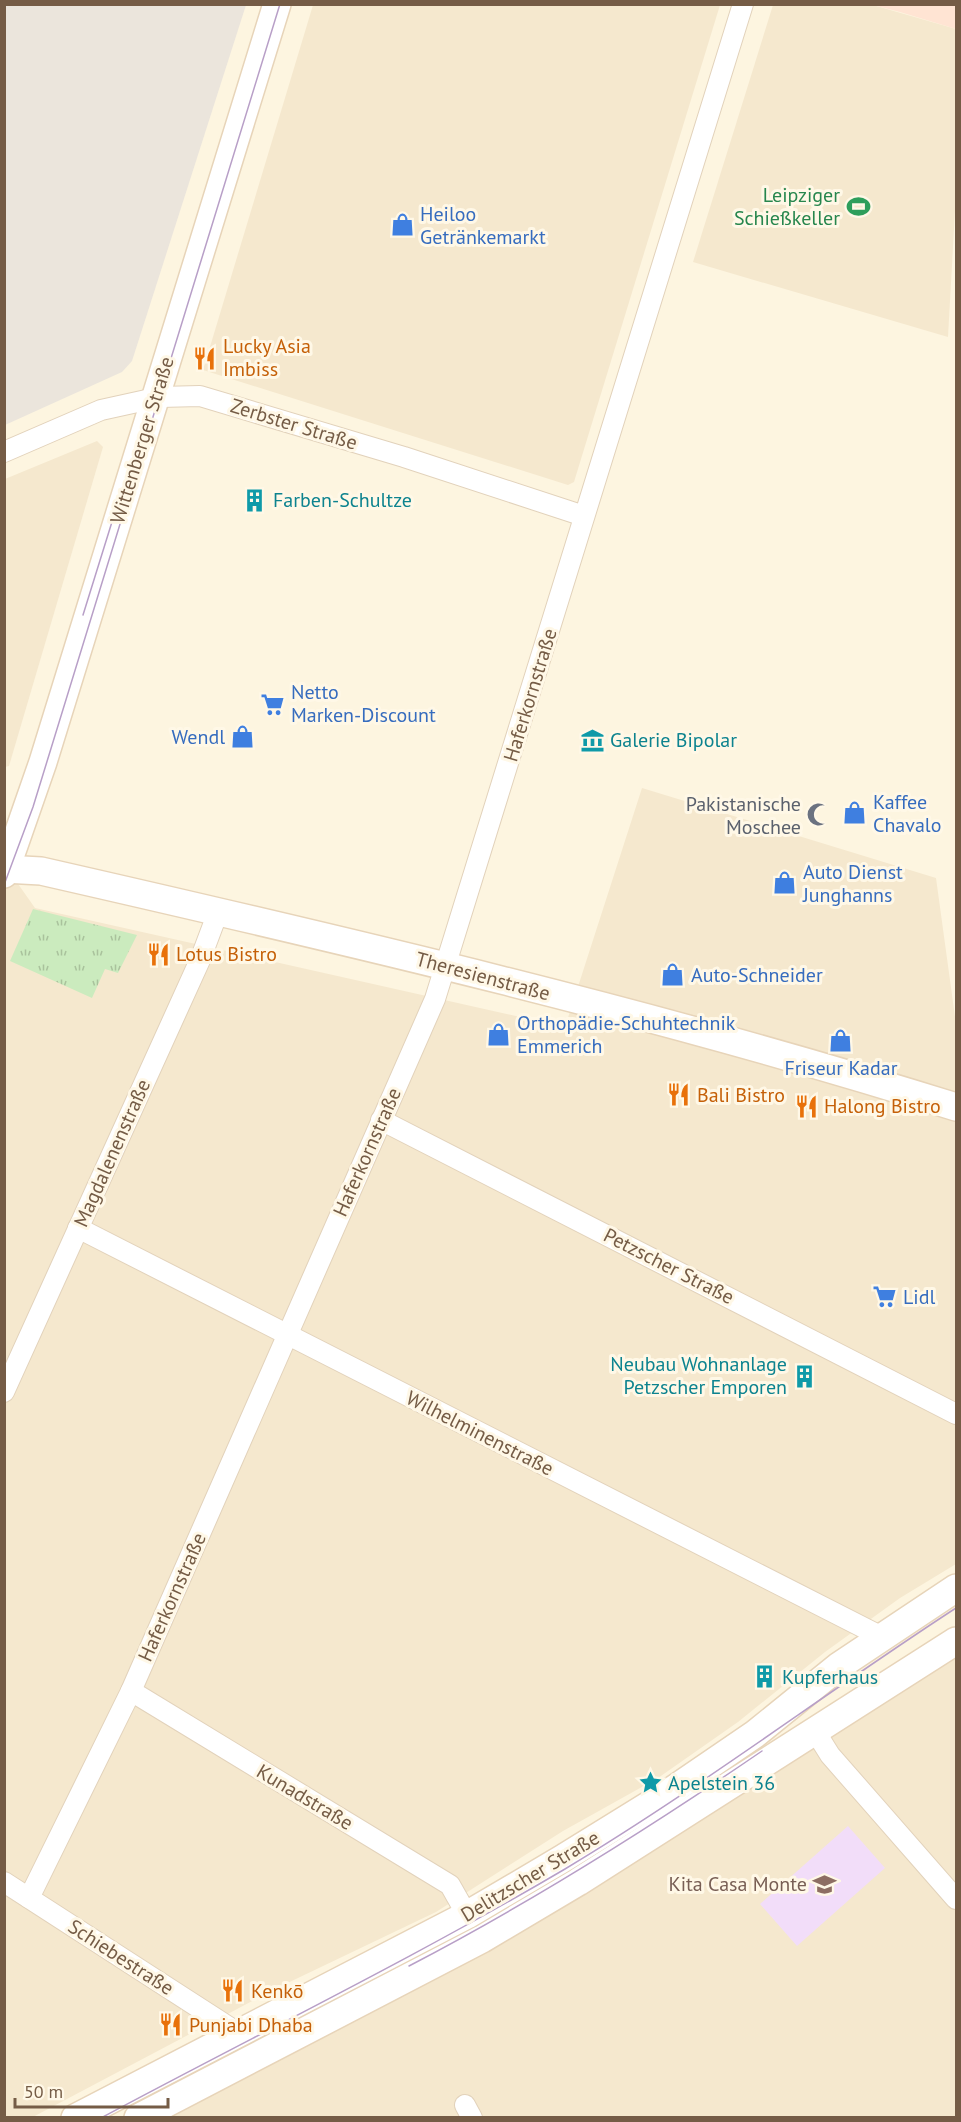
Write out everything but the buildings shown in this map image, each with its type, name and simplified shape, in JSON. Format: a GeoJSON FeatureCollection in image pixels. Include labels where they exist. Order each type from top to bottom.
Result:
{"type":"FeatureCollection","features":[{"type":"Feature","properties":{"kind":"main road","name":"Wittenberger Straße"},"geometry":{"type":"LineString","coordinates":[[5,871],[34,791],[277,4]]}},
{"type":"Feature","properties":{"kind":"main road","name":"Theresienstraße"},"geometry":{"type":"LineString","coordinates":[[5,871],[41,871],[448,966],[957,1107]]}},
{"type":"Feature","properties":{"kind":"main road","name":"Delitzscher Straße"},"geometry":{"type":"LineString","coordinates":[[75,2118],[467,1915],[667,1794],[755,1734],[839,1666],[957,1588]]}},
{"type":"Feature","properties":{"kind":"main road","name":"Delitzscher Straße"},"geometry":{"type":"LineString","coordinates":[[138,2118],[482,1939],[578,1882],[957,1641]]}},
{"type":"Feature","properties":{"kind":"street","name":"Haferkornstraße"},"geometry":{"type":"LineString","coordinates":[[29,1898],[131,1691],[448,966],[584,516],[743,4]]}},
{"type":"Feature","properties":{"kind":"street","name":"Zerbster Straße"},"geometry":{"type":"LineString","coordinates":[[4,452],[101,410],[155,399],[200,396],[414,460],[584,516]]}},
{"type":"Feature","properties":{"kind":"street","name":"Magdalenenstraße"},"geometry":{"type":"LineString","coordinates":[[4,1392],[200,960],[218,912]]}},
{"type":"Feature","properties":{"kind":"street","name":"Petzscher Straße"},"geometry":{"type":"LineString","coordinates":[[381,1120],[957,1414]]}},
{"type":"Feature","properties":{"kind":"street","name":"Wilhelminenstraße"},"geometry":{"type":"LineString","coordinates":[[78,1228],[882,1637]]}},
{"type":"Feature","properties":{"kind":"street","name":"Kunadstraße"},"geometry":{"type":"LineString","coordinates":[[131,1691],[450,1885],[467,1915]]}},
{"type":"Feature","properties":{"kind":"street"},"geometry":{"type":"LineString","coordinates":[[815,1731],[830,1755],[957,1899]]}},
{"type":"Feature","properties":{"kind":"street","name":"Schiebestraße"},"geometry":{"type":"LineString","coordinates":[[4,1882],[238,2033]]}},
{"type":"Feature","properties":{"kind":"shaded area"},"geometry":{"type":"Polygon","coordinates":[[[4,5],[246,5],[132,361],[122,372],[5,425],[4,5]]]}},
{"type":"Feature","properties":{"kind":"shaded area"},"geometry":{"type":"Polygon","coordinates":[[[313,5],[720,5],[574,482],[568,485],[203,370],[313,5]]]}},
{"type":"Feature","properties":{"kind":"shaded area"},"geometry":{"type":"Polygon","coordinates":[[[773,5],[873,5],[956,29],[956,193],[948,337],[693,262],[773,5]]]}},
{"type":"Feature","properties":{"kind":"shaded area"},"geometry":{"type":"Polygon","coordinates":[[[873,5],[956,5],[956,29],[900,12],[873,5]]]}},
{"type":"Feature","properties":{"kind":"shaded area"},"geometry":{"type":"Polygon","coordinates":[[[97,441],[103,447],[9,766],[5,767],[5,479],[97,441]]]}},
{"type":"Feature","properties":{"kind":"shaded area"},"geometry":{"type":"Polygon","coordinates":[[[642,788],[936,878],[956,1024],[956,1564],[900,1598],[825,1652],[738,1722],[658,1778],[563,1831],[436,1912],[275,1989],[31,2118],[4,2117],[4,864],[35,908],[565,1027],[642,788]]]}},
{"type":"Feature","properties":{"kind":"shaded area"},"geometry":{"type":"Polygon","coordinates":[[[956,1656],[956,2117],[166,2118],[956,1656]]]}},
{"type":"Feature","properties":{"kind":"shaded area","name":"Kita Casa Monte"},"geometry":{"type":"Polygon","coordinates":[[[848,1826],[885,1868],[797,1946],[760,1904],[848,1826]]]}},
{"type":"Feature","properties":{"kind":"green space"},"geometry":{"type":"Polygon","coordinates":[[[33,909],[137,935],[118,973],[105,969],[92,998],[10,961],[33,909]]]}},
{"type":"Feature","properties":{"kind":"tram line"},"geometry":{"type":"LineString","coordinates":[[4,885],[33,807],[280,4]]}},
{"type":"Feature","properties":{"kind":"tram line"},"geometry":{"type":"LineString","coordinates":[[83,615],[116,509]]}},
{"type":"Feature","properties":{"kind":"tram line"},"geometry":{"type":"LineString","coordinates":[[101,2118],[393,1965],[565,1869],[665,1806],[956,1608]]}},
{"type":"Feature","properties":{"kind":"tram line"},"geometry":{"type":"LineString","coordinates":[[409,1966],[589,1864],[762,1751]]}},
{"type":"Feature","properties":{"kind":"place","name":"Leipziger Schießkeller"},"geometry":{"type":"Point","coordinates":[858,206]}},
{"type":"Feature","properties":{"kind":"place","name":"Heiloo Getränkemarkt"},"geometry":{"type":"Point","coordinates":[402,225]}},
{"type":"Feature","properties":{"kind":"place","name":"Lucky Asia Imbiss"},"geometry":{"type":"Point","coordinates":[205,358]}},
{"type":"Feature","properties":{"kind":"place","name":"Farben-Schultze"},"geometry":{"type":"Point","coordinates":[255,500]}},
{"type":"Feature","properties":{"kind":"place","name":"Netto Marken-Discount"},"geometry":{"type":"Point","coordinates":[273,704]}},
{"type":"Feature","properties":{"kind":"place","name":"Wendl"},"geometry":{"type":"Point","coordinates":[243,737]}},
{"type":"Feature","properties":{"kind":"place","name":"Galerie Bipolar"},"geometry":{"type":"Point","coordinates":[592,740]}},
{"type":"Feature","properties":{"kind":"place","name":"Kaffee Chavalo"},"geometry":{"type":"Point","coordinates":[855,813]}},
{"type":"Feature","properties":{"kind":"place","name":"Pakistanische Moschee"},"geometry":{"type":"Point","coordinates":[819,815]}},
{"type":"Feature","properties":{"kind":"place","name":"Auto Dienst Junghanns"},"geometry":{"type":"Point","coordinates":[785,883]}},
{"type":"Feature","properties":{"kind":"place","name":"Lotus Bistro"},"geometry":{"type":"Point","coordinates":[158,954]}},
{"type":"Feature","properties":{"kind":"place","name":"Auto-Schneider"},"geometry":{"type":"Point","coordinates":[673,975]}},
{"type":"Feature","properties":{"kind":"place","name":"Orthopädie-Schuhtechnik Emmerich"},"geometry":{"type":"Point","coordinates":[499,1034]}},
{"type":"Feature","properties":{"kind":"place","name":"Friseur Kadar"},"geometry":{"type":"Point","coordinates":[841,1041]}},
{"type":"Feature","properties":{"kind":"place","name":"Bali Bistro"},"geometry":{"type":"Point","coordinates":[679,1095]}},
{"type":"Feature","properties":{"kind":"place","name":"Halong Bistro"},"geometry":{"type":"Point","coordinates":[806,1106]}},
{"type":"Feature","properties":{"kind":"place","name":"Lidl"},"geometry":{"type":"Point","coordinates":[885,1297]}},
{"type":"Feature","properties":{"kind":"place","name":"Neubau Wohnanlage Petzscher Emporen"},"geometry":{"type":"Point","coordinates":[805,1376]}},
{"type":"Feature","properties":{"kind":"place","name":"Kupferhaus"},"geometry":{"type":"Point","coordinates":[764,1677]}},
{"type":"Feature","properties":{"kind":"place","name":"Apelstein 36"},"geometry":{"type":"Point","coordinates":[650,1783]}},
{"type":"Feature","properties":{"kind":"place","name":"Kita Casa Monte"},"geometry":{"type":"Point","coordinates":[825,1884]}},
{"type":"Feature","properties":{"kind":"place","name":"Kenkō"},"geometry":{"type":"Point","coordinates":[233,1991]}},
{"type":"Feature","properties":{"kind":"place","name":"Punjabi Dhaba"},"geometry":{"type":"Point","coordinates":[171,2025]}}]}
